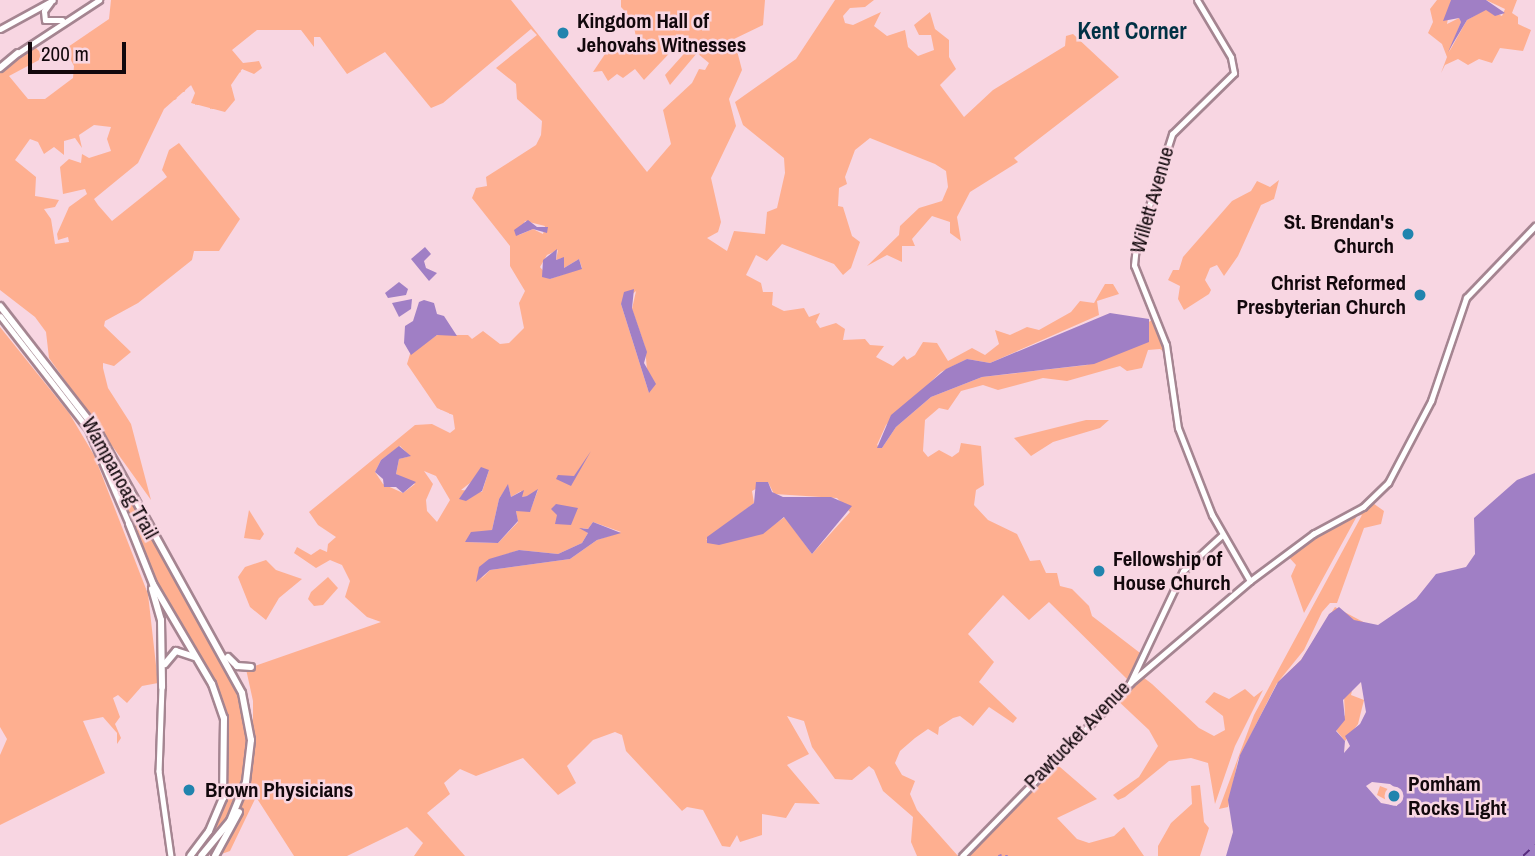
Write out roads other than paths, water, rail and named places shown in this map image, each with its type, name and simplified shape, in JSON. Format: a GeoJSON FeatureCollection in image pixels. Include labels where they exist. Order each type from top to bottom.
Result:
{"type":"FeatureCollection","features":[{"type":"Feature","properties":{"kind":"highway"},"geometry":{"type":"LineString","coordinates":[[0,66],[18,53]]}},
{"type":"Feature","properties":{"kind":"highway","name":"Wampanoag Trail"},"geometry":{"type":"LineString","coordinates":[[0,306],[98,432],[183,588]]}},
{"type":"Feature","properties":{"kind":"highway","name":"Wampanoag Trail"},"geometry":{"type":"LineString","coordinates":[[129,524],[141,556]]}},
{"type":"Feature","properties":{"kind":"highway"},"geometry":{"type":"LineString","coordinates":[[141,556],[208,676],[225,724],[226,780],[215,820],[190,856]]}},
{"type":"Feature","properties":{"kind":"highway"},"geometry":{"type":"LineString","coordinates":[[141,556],[160,616],[162,687]]}},
{"type":"Feature","properties":{"kind":"highway"},"geometry":{"type":"LineString","coordinates":[[183,588],[231,661],[251,667]]}},
{"type":"Feature","properties":{"kind":"highway"},"geometry":{"type":"LineString","coordinates":[[183,588],[242,692],[251,734],[246,782],[235,821],[215,856]]}},
{"type":"Feature","properties":{"kind":"highway"},"geometry":{"type":"LineString","coordinates":[[162,687],[166,659],[177,651],[190,654],[208,676]]}},
{"type":"Feature","properties":{"kind":"highway"},"geometry":{"type":"LineString","coordinates":[[201,856],[230,821],[246,782]]}},
{"type":"Feature","properties":{"kind":"main road"},"geometry":{"type":"LineString","coordinates":[[54,0],[44,11],[46,22],[73,17]]}},
{"type":"Feature","properties":{"kind":"main road"},"geometry":{"type":"LineString","coordinates":[[0,29],[54,0]]}},
{"type":"Feature","properties":{"kind":"main road"},"geometry":{"type":"LineString","coordinates":[[18,53],[99,0]]}},
{"type":"Feature","properties":{"kind":"main road","name":"Willett Avenue"},"geometry":{"type":"LineString","coordinates":[[1197,0],[1231,57],[1234,72],[1172,134],[1134,258],[1166,345],[1178,428],[1223,535],[1250,580]]}},
{"type":"Feature","properties":{"kind":"main road"},"geometry":{"type":"LineString","coordinates":[[1250,580],[1310,536],[1363,507],[1388,483],[1432,401],[1465,298],[1535,226]]}},
{"type":"Feature","properties":{"kind":"main road","name":"Wampanoag Trail"},"geometry":{"type":"LineString","coordinates":[[0,316],[88,429],[129,524]]}},
{"type":"Feature","properties":{"kind":"main road","name":"Pawtucket Avenue"},"geometry":{"type":"LineString","coordinates":[[1139,671],[1144,654],[1188,563],[1223,535]]}},
{"type":"Feature","properties":{"kind":"main road","name":"Pawtucket Avenue"},"geometry":{"type":"LineString","coordinates":[[962,856],[1139,671],[1250,580]]}},
{"type":"Feature","properties":{"kind":"main road"},"geometry":{"type":"LineString","coordinates":[[1144,654],[1152,661]]}},
{"type":"Feature","properties":{"kind":"main road"},"geometry":{"type":"LineString","coordinates":[[162,687],[159,768],[171,856]]}},
{"type":"Feature","properties":{"kind":"place","name":"Kingdom Hall of Jehovahs Witnesses"},"geometry":{"type":"Point","coordinates":[563,33]}},
{"type":"Feature","properties":{"kind":"place","name":"St. Brendan's Church"},"geometry":{"type":"Point","coordinates":[1408,234]}},
{"type":"Feature","properties":{"kind":"place","name":"Christ Reformed Presbyterian Church"},"geometry":{"type":"Point","coordinates":[1420,295]}},
{"type":"Feature","properties":{"kind":"place","name":"Fellowship of House Church"},"geometry":{"type":"Point","coordinates":[1099,571]}},
{"type":"Feature","properties":{"kind":"place","name":"Brown Physicians"},"geometry":{"type":"Point","coordinates":[189,790]}},
{"type":"Feature","properties":{"kind":"place","name":"Pomham Rocks Light"},"geometry":{"type":"Point","coordinates":[1394,796]}},
{"type":"Feature","properties":{"kind":"district","name":"Kent Corner"},"geometry":{"type":"Point","coordinates":[1132,31]}}]}
